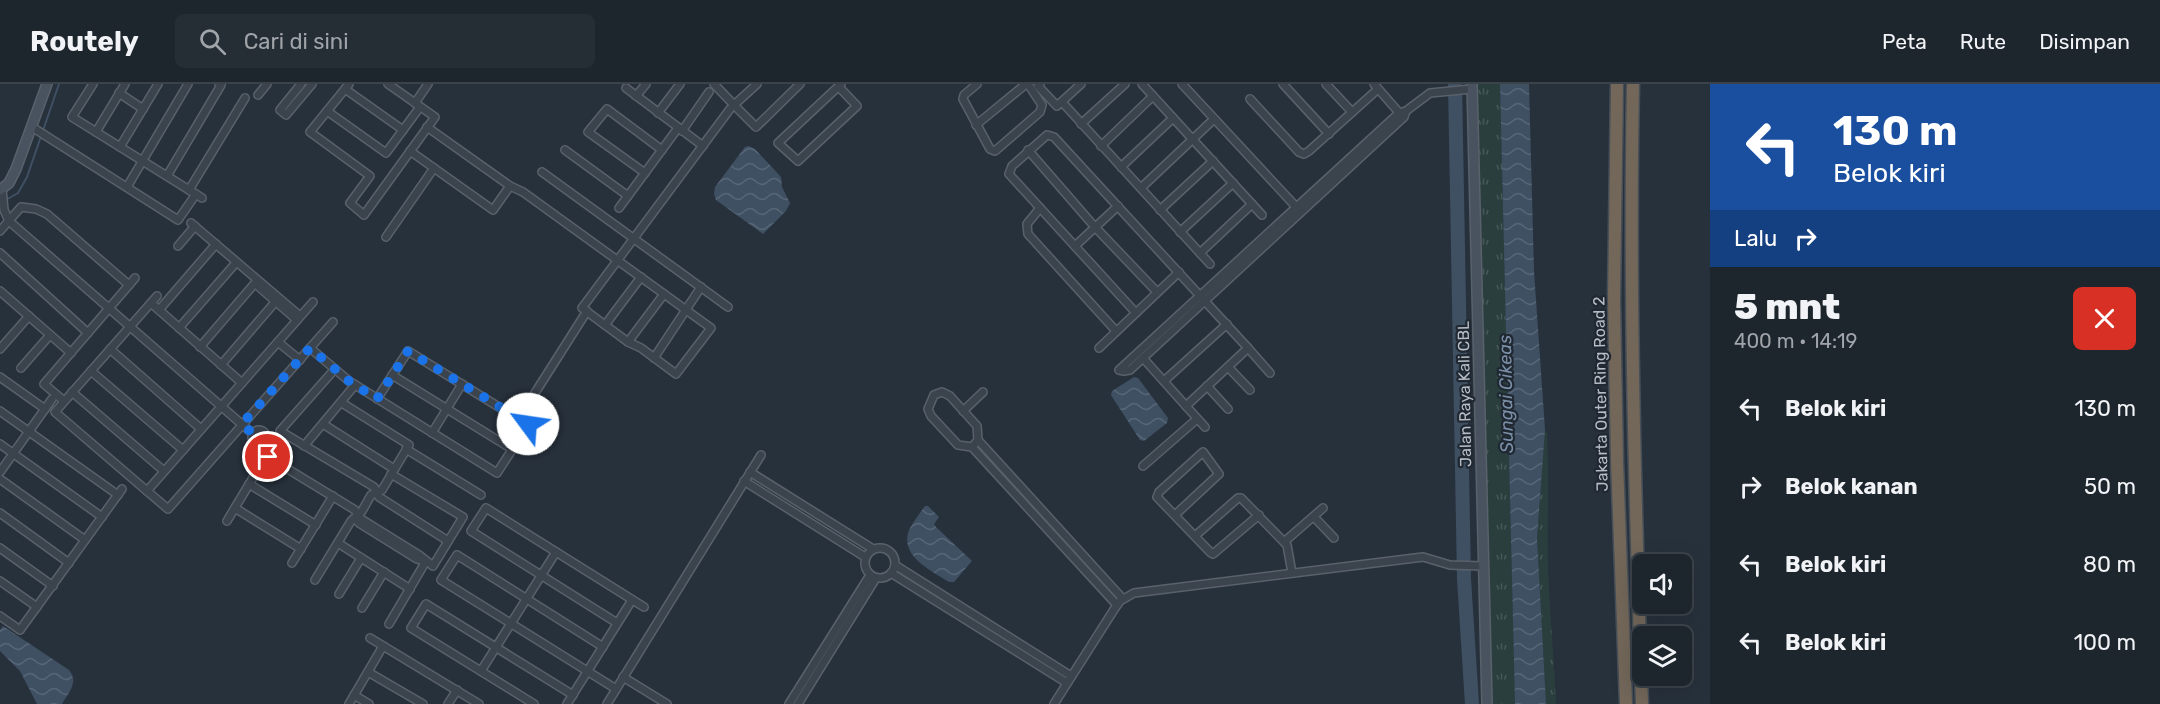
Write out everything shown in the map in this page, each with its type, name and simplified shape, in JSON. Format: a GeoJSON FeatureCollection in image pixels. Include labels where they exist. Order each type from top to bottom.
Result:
{"type":"FeatureCollection","features":[{"type":"Feature","properties":{"kind":"highway","name":"Jakarta Outer Ring Road 2"},"geometry":{"type":"LineString","coordinates":[[1617,84],[1614,300],[1626,704]]}},
{"type":"Feature","properties":{"kind":"highway","name":"Jakarta Outer Ring Road 2"},"geometry":{"type":"LineString","coordinates":[[1633,84],[1634,462],[1642,704]]}},
{"type":"Feature","properties":{"kind":"main road"},"geometry":{"type":"LineString","coordinates":[[1,191],[12,178],[36,130],[46,84]]}},
{"type":"Feature","properties":{"kind":"main road","name":"Jalan Raya Kali CBL"},"geometry":{"type":"LineString","coordinates":[[1472,87],[1487,704]]}},
{"type":"Feature","properties":{"kind":"street"},"geometry":{"type":"LineString","coordinates":[[36,130],[178,220],[199,196],[72,117],[93,84]]}},
{"type":"Feature","properties":{"kind":"street"},"geometry":{"type":"LineString","coordinates":[[96,132],[125,84]]}},
{"type":"Feature","properties":{"kind":"street"},"geometry":{"type":"LineString","coordinates":[[120,147],[158,84]]}},
{"type":"Feature","properties":{"kind":"street"},"geometry":{"type":"LineString","coordinates":[[127,187],[188,84]]}},
{"type":"Feature","properties":{"kind":"street"},"geometry":{"type":"LineString","coordinates":[[167,176],[221,85],[219,84]]}},
{"type":"Feature","properties":{"kind":"street"},"geometry":{"type":"LineString","coordinates":[[301,84],[280,110],[286,115],[312,84]]}},
{"type":"Feature","properties":{"kind":"street"},"geometry":{"type":"LineString","coordinates":[[388,84],[435,117],[364,215],[350,202],[370,176],[310,132],[347,86],[403,130]]}},
{"type":"Feature","properties":{"kind":"street"},"geometry":{"type":"LineString","coordinates":[[327,111],[386,153],[403,130],[428,84]]}},
{"type":"Feature","properties":{"kind":"street"},"geometry":{"type":"LineString","coordinates":[[636,96],[645,84]]}},
{"type":"Feature","properties":{"kind":"street"},"geometry":{"type":"LineString","coordinates":[[658,113],[680,84]]}},
{"type":"Feature","properties":{"kind":"street"},"geometry":{"type":"LineString","coordinates":[[714,84],[732,107],[756,127],[800,84]]}},
{"type":"Feature","properties":{"kind":"street"},"geometry":{"type":"LineString","coordinates":[[976,125],[1027,84],[1040,101],[1042,108],[995,151],[990,149],[976,125],[963,97],[977,84]]}},
{"type":"Feature","properties":{"kind":"street"},"geometry":{"type":"LineString","coordinates":[[1040,84],[1038,86],[1057,106],[1082,84]]}},
{"type":"Feature","properties":{"kind":"street"},"geometry":{"type":"LineString","coordinates":[[1081,124],[1125,84]]}},
{"type":"Feature","properties":{"kind":"street"},"geometry":{"type":"LineString","coordinates":[[1142,84],[1262,215]]}},
{"type":"Feature","properties":{"kind":"street"},"geometry":{"type":"LineString","coordinates":[[1182,84],[1298,210]]}},
{"type":"Feature","properties":{"kind":"street"},"geometry":{"type":"LineString","coordinates":[[1282,84],[1329,134]]}},
{"type":"Feature","properties":{"kind":"street"},"geometry":{"type":"LineString","coordinates":[[1326,84],[1352,112]]}},
{"type":"Feature","properties":{"kind":"street"},"geometry":{"type":"LineString","coordinates":[[258,95],[265,85]]}},
{"type":"Feature","properties":{"kind":"street"},"geometry":{"type":"LineString","coordinates":[[427,127],[510,186],[523,192],[618,260],[711,328],[676,374],[582,308],[618,260],[634,238],[732,107],[754,85]]}},
{"type":"Feature","properties":{"kind":"street"},"geometry":{"type":"LineString","coordinates":[[840,85],[857,106],[798,162],[778,143],[840,85]]}},
{"type":"Feature","properties":{"kind":"street"},"geometry":{"type":"LineString","coordinates":[[1250,99],[1301,154],[1309,151],[1329,134],[1376,86],[1403,114]]}},
{"type":"Feature","properties":{"kind":"street"},"geometry":{"type":"LineString","coordinates":[[1203,298],[1119,370],[1130,370],[1203,298],[1403,114],[1430,93],[1472,87]]}},
{"type":"Feature","properties":{"kind":"street"},"geometry":{"type":"LineString","coordinates":[[626,88],[703,146]]}},
{"type":"Feature","properties":{"kind":"street"},"geometry":{"type":"LineString","coordinates":[[619,207],[709,92]]}},
{"type":"Feature","properties":{"kind":"street"},"geometry":{"type":"LineString","coordinates":[[119,93],[143,108]]}},
{"type":"Feature","properties":{"kind":"street"},"geometry":{"type":"LineString","coordinates":[[1101,146],[1153,96]]}},
{"type":"Feature","properties":{"kind":"street"},"geometry":{"type":"LineString","coordinates":[[189,190],[245,98]]}},
{"type":"Feature","properties":{"kind":"street"},"geometry":{"type":"LineString","coordinates":[[1062,102],[1210,264]]}},
{"type":"Feature","properties":{"kind":"street"},"geometry":{"type":"LineString","coordinates":[[645,173],[588,132],[607,109],[662,150]]}},
{"type":"Feature","properties":{"kind":"street"},"geometry":{"type":"LineString","coordinates":[[1121,167],[1173,118]]}},
{"type":"Feature","properties":{"kind":"street"},"geometry":{"type":"LineString","coordinates":[[1141,188],[1215,119]]}},
{"type":"Feature","properties":{"kind":"street"},"geometry":{"type":"LineString","coordinates":[[1136,313],[1009,174],[1012,166],[1044,137],[1052,135],[1270,373]]}},
{"type":"Feature","properties":{"kind":"street"},"geometry":{"type":"LineString","coordinates":[[565,150],[627,196]]}},
{"type":"Feature","properties":{"kind":"street"},"geometry":{"type":"LineString","coordinates":[[1028,150],[1094,226],[1158,292]]}},
{"type":"Feature","properties":{"kind":"street"},"geometry":{"type":"LineString","coordinates":[[411,151],[493,210],[510,186]]}},
{"type":"Feature","properties":{"kind":"street"},"geometry":{"type":"LineString","coordinates":[[1161,210],[1213,161]]}},
{"type":"Feature","properties":{"kind":"street"},"geometry":{"type":"LineString","coordinates":[[386,237],[434,168]]}},
{"type":"Feature","properties":{"kind":"street"},"geometry":{"type":"LineString","coordinates":[[542,171],[728,306]]}},
{"type":"Feature","properties":{"kind":"street"},"geometry":{"type":"LineString","coordinates":[[1180,232],[1233,183]]}},
{"type":"Feature","properties":{"kind":"street"},"geometry":{"type":"LineString","coordinates":[[1,191],[9,221],[253,434],[255,442],[262,443],[270,462],[332,498],[357,516],[359,523],[417,559],[433,566],[463,518],[323,424]]}},
{"type":"Feature","properties":{"kind":"street"},"geometry":{"type":"LineString","coordinates":[[1200,253],[1252,204]]}},
{"type":"Feature","properties":{"kind":"street"},"geometry":{"type":"LineString","coordinates":[[1075,246],[1118,206]]}},
{"type":"Feature","properties":{"kind":"street"},"geometry":{"type":"LineString","coordinates":[[0,231],[21,207],[36,208],[47,214],[129,285]]}},
{"type":"Feature","properties":{"kind":"street"},"geometry":{"type":"LineString","coordinates":[[1040,208],[1027,224],[1028,234],[1116,331]]}},
{"type":"Feature","properties":{"kind":"street"},"geometry":{"type":"LineString","coordinates":[[178,246],[193,224],[234,266],[276,302],[299,318]]}},
{"type":"Feature","properties":{"kind":"street"},"geometry":{"type":"LineString","coordinates":[[159,310],[215,246]]}},
{"type":"Feature","properties":{"kind":"street"},"geometry":{"type":"LineString","coordinates":[[215,246],[299,318]]}},
{"type":"Feature","properties":{"kind":"street"},"geometry":{"type":"LineString","coordinates":[[0,253],[88,333]]}},
{"type":"Feature","properties":{"kind":"street"},"geometry":{"type":"LineString","coordinates":[[179,328],[234,266]]}},
{"type":"Feature","properties":{"kind":"street"},"geometry":{"type":"LineString","coordinates":[[1099,348],[1179,272]]}},
{"type":"Feature","properties":{"kind":"street"},"geometry":{"type":"LineString","coordinates":[[605,325],[641,277]]}},
{"type":"Feature","properties":{"kind":"street"},"geometry":{"type":"LineString","coordinates":[[64,401],[44,384],[135,278]]}},
{"type":"Feature","properties":{"kind":"street"},"geometry":{"type":"LineString","coordinates":[[200,347],[255,284]]}},
{"type":"Feature","properties":{"kind":"street"},"geometry":{"type":"LineString","coordinates":[[654,358],[701,287]]}},
{"type":"Feature","properties":{"kind":"street"},"geometry":{"type":"LineString","coordinates":[[0,291],[70,353]]}},
{"type":"Feature","properties":{"kind":"street"},"geometry":{"type":"LineString","coordinates":[[628,342],[664,294]]}},
{"type":"Feature","properties":{"kind":"street"},"geometry":{"type":"LineString","coordinates":[[157,296],[55,412],[168,509],[333,322]]}},
{"type":"Feature","properties":{"kind":"street"},"geometry":{"type":"LineString","coordinates":[[221,365],[276,302]]}},
{"type":"Feature","properties":{"kind":"street"},"geometry":{"type":"LineString","coordinates":[[147,491],[313,302]]}},
{"type":"Feature","properties":{"kind":"street"},"geometry":{"type":"LineString","coordinates":[[151,303],[242,383]]}},
{"type":"Feature","properties":{"kind":"street"},"geometry":{"type":"LineString","coordinates":[[528,404],[587,311]]}},
{"type":"Feature","properties":{"kind":"street"},"geometry":{"type":"LineString","coordinates":[[0,349],[29,316]]}},
{"type":"Feature","properties":{"kind":"street"},"geometry":{"type":"LineString","coordinates":[[1164,381],[1227,324]]}},
{"type":"Feature","properties":{"kind":"street"},"geometry":{"type":"LineString","coordinates":[[21,368],[50,335]]}},
{"type":"Feature","properties":{"kind":"street"},"geometry":{"type":"LineString","coordinates":[[278,342],[300,360]]}},
{"type":"Feature","properties":{"kind":"street"},"geometry":{"type":"LineString","coordinates":[[310,348],[355,385],[377,399],[497,473],[528,424],[408,351],[377,399]]}},
{"type":"Feature","properties":{"kind":"street"},"geometry":{"type":"LineString","coordinates":[[1186,406],[1248,348]]}},
{"type":"Feature","properties":{"kind":"street"},"geometry":{"type":"LineString","coordinates":[[110,350],[201,429]]}},
{"type":"Feature","properties":{"kind":"street"},"geometry":{"type":"LineString","coordinates":[[1143,358],[1205,427]]}},
{"type":"Feature","properties":{"kind":"street"},"geometry":{"type":"LineString","coordinates":[[1228,367],[1250,390]]}},
{"type":"Feature","properties":{"kind":"street"},"geometry":{"type":"LineString","coordinates":[[334,370],[280,431],[374,487],[379,497],[448,541]]}},
{"type":"Feature","properties":{"kind":"street"},"geometry":{"type":"LineString","coordinates":[[91,371],[183,450]]}},
{"type":"Feature","properties":{"kind":"street"},"geometry":{"type":"LineString","coordinates":[[392,375],[512,449]]}},
{"type":"Feature","properties":{"kind":"street"},"geometry":{"type":"LineString","coordinates":[[0,377],[45,409]]}},
{"type":"Feature","properties":{"kind":"street"},"geometry":{"type":"LineString","coordinates":[[432,433],[462,384]]}},
{"type":"Feature","properties":{"kind":"street"},"geometry":{"type":"LineString","coordinates":[[304,446],[355,385]]}},
{"type":"Feature","properties":{"kind":"street"},"geometry":{"type":"LineString","coordinates":[[1207,386],[1228,409]]}},
{"type":"Feature","properties":{"kind":"street"},"geometry":{"type":"LineString","coordinates":[[72,392],[164,471]]}},
{"type":"Feature","properties":{"kind":"street"},"geometry":{"type":"LineString","coordinates":[[972,447],[978,440],[978,426],[950,396],[942,392],[934,394],[928,409],[931,416],[958,445],[972,447],[1117,605]]}},
{"type":"Feature","properties":{"kind":"street"},"geometry":{"type":"LineString","coordinates":[[963,411],[983,392]]}},
{"type":"Feature","properties":{"kind":"street"},"geometry":{"type":"LineString","coordinates":[[0,472],[52,399]]}},
{"type":"Feature","properties":{"kind":"street"},"geometry":{"type":"LineString","coordinates":[[315,580],[371,495],[382,490],[409,445],[342,403]]}},
{"type":"Feature","properties":{"kind":"street"},"geometry":{"type":"LineString","coordinates":[[0,411],[120,492],[20,630],[0,616]]}},
{"type":"Feature","properties":{"kind":"street"},"geometry":{"type":"LineString","coordinates":[[1143,466],[1197,418]]}},
{"type":"Feature","properties":{"kind":"street"},"geometry":{"type":"LineString","coordinates":[[978,440],[1123,599]]}},
{"type":"Feature","properties":{"kind":"street"},"geometry":{"type":"LineString","coordinates":[[0,444],[102,517]]}},
{"type":"Feature","properties":{"kind":"street"},"geometry":{"type":"LineString","coordinates":[[406,449],[481,495]]}},
{"type":"Feature","properties":{"kind":"street"},"geometry":{"type":"LineString","coordinates":[[1175,515],[1219,474],[1203,452],[1157,494],[1175,515],[1210,552],[1215,553],[1259,515]]}},
{"type":"Feature","properties":{"kind":"street"},"geometry":{"type":"LineString","coordinates":[[607,704],[761,454]]}},
{"type":"Feature","properties":{"kind":"street"},"geometry":{"type":"LineString","coordinates":[[227,521],[249,483],[268,457]]}},
{"type":"Feature","properties":{"kind":"street"},"geometry":{"type":"LineString","coordinates":[[750,472],[873,549]]}},
{"type":"Feature","properties":{"kind":"street"},"geometry":{"type":"LineString","coordinates":[[0,479],[85,540]]}},
{"type":"Feature","properties":{"kind":"street"},"geometry":{"type":"LineString","coordinates":[[744,481],[865,557]]}},
{"type":"Feature","properties":{"kind":"street"},"geometry":{"type":"LineString","coordinates":[[249,483],[316,525]]}},
{"type":"Feature","properties":{"kind":"street"},"geometry":{"type":"LineString","coordinates":[[292,563],[332,498]]}},
{"type":"Feature","properties":{"kind":"street"},"geometry":{"type":"LineString","coordinates":[[1195,536],[1238,498],[1241,498],[1287,545],[1292,573]]}},
{"type":"Feature","properties":{"kind":"street"},"geometry":{"type":"LineString","coordinates":[[235,508],[301,549]]}},
{"type":"Feature","properties":{"kind":"street"},"geometry":{"type":"LineString","coordinates":[[617,623],[471,531],[486,508],[644,607]]}},
{"type":"Feature","properties":{"kind":"street"},"geometry":{"type":"LineString","coordinates":[[1284,542],[1323,508]]}},
{"type":"Feature","properties":{"kind":"street"},"geometry":{"type":"LineString","coordinates":[[0,513],[69,563]]}},
{"type":"Feature","properties":{"kind":"street"},"geometry":{"type":"LineString","coordinates":[[1040,521],[1047,515]]}},
{"type":"Feature","properties":{"kind":"street"},"geometry":{"type":"LineString","coordinates":[[1314,517],[1334,538]]}},
{"type":"Feature","properties":{"kind":"street"},"geometry":{"type":"LineString","coordinates":[[338,543],[410,589]]}},
{"type":"Feature","properties":{"kind":"street"},"geometry":{"type":"LineString","coordinates":[[881,547],[887,549],[895,559],[891,573],[887,576],[873,576],[864,563],[865,557],[873,549],[881,547]]}},
{"type":"Feature","properties":{"kind":"street"},"geometry":{"type":"LineString","coordinates":[[0,548],[52,586]]}},
{"type":"Feature","properties":{"kind":"street"},"geometry":{"type":"LineString","coordinates":[[481,671],[556,552]]}},
{"type":"Feature","properties":{"kind":"street"},"geometry":{"type":"LineString","coordinates":[[603,647],[457,555],[441,580],[616,689]]}},
{"type":"Feature","properties":{"kind":"street"},"geometry":{"type":"LineString","coordinates":[[1054,704],[1117,605],[1134,593],[1423,557],[1450,565],[1483,566]]}},
{"type":"Feature","properties":{"kind":"street"},"geometry":{"type":"LineString","coordinates":[[339,594],[361,558]]}},
{"type":"Feature","properties":{"kind":"street"},"geometry":{"type":"LineString","coordinates":[[389,624],[426,561]]}},
{"type":"Feature","properties":{"kind":"street"},"geometry":{"type":"LineString","coordinates":[[895,565],[1069,679]]}},
{"type":"Feature","properties":{"kind":"street"},"geometry":{"type":"LineString","coordinates":[[362,608],[384,572]]}},
{"type":"Feature","properties":{"kind":"street"},"geometry":{"type":"LineString","coordinates":[[891,573],[1069,679]]}},
{"type":"Feature","properties":{"kind":"street"},"geometry":{"type":"LineString","coordinates":[[789,704],[873,576]]}},
{"type":"Feature","properties":{"kind":"street"},"geometry":{"type":"LineString","coordinates":[[798,704],[873,576]]}},
{"type":"Feature","properties":{"kind":"street"},"geometry":{"type":"LineString","coordinates":[[0,581],[37,608]]}},
{"type":"Feature","properties":{"kind":"street"},"geometry":{"type":"LineString","coordinates":[[567,704],[632,600]]}},
{"type":"Feature","properties":{"kind":"street"},"geometry":{"type":"LineString","coordinates":[[534,704],[411,628],[426,604],[573,695]]}},
{"type":"Feature","properties":{"kind":"street"},"geometry":{"type":"LineString","coordinates":[[370,638],[479,704]]}},
{"type":"Feature","properties":{"kind":"street"},"geometry":{"type":"LineString","coordinates":[[349,704],[383,646]]}},
{"type":"Feature","properties":{"kind":"street"},"geometry":{"type":"LineString","coordinates":[[368,672],[423,704]]}},
{"type":"Feature","properties":{"kind":"street"},"geometry":{"type":"LineString","coordinates":[[623,677],[667,704]]}},
{"type":"Feature","properties":{"kind":"street"},"geometry":{"type":"LineString","coordinates":[[448,704],[457,690]]}},
{"type":"Feature","properties":{"kind":"street"},"geometry":{"type":"LineString","coordinates":[[354,695],[369,704]]}},
{"type":"Feature","properties":{"kind":"green space"},"geometry":{"type":"Polygon","coordinates":[[[1470,84],[1500,84],[1515,704],[1487,704],[1470,84]]]}},
{"type":"Feature","properties":{"kind":"green space"},"geometry":{"type":"Polygon","coordinates":[[[1545,430],[1548,450],[1548,571],[1556,704],[1546,704],[1537,538],[1545,430]]]}},
{"type":"Feature","properties":{"kind":"water"},"geometry":{"type":"Polygon","coordinates":[[[1500,84],[1529,84],[1534,271],[1545,430],[1537,538],[1546,704],[1515,704],[1500,84]]]}},
{"type":"Feature","properties":{"kind":"water"},"geometry":{"type":"Polygon","coordinates":[[[745,147],[755,149],[781,177],[782,187],[790,203],[786,211],[763,234],[716,200],[714,194],[715,187],[745,147]]]}},
{"type":"Feature","properties":{"kind":"water"},"geometry":{"type":"Polygon","coordinates":[[[1134,377],[1138,378],[1168,418],[1167,423],[1144,441],[1140,440],[1111,395],[1112,391],[1134,377]]]}},
{"type":"Feature","properties":{"kind":"water"},"geometry":{"type":"Polygon","coordinates":[[[925,506],[928,506],[939,517],[934,524],[936,527],[972,561],[954,582],[949,582],[926,568],[909,548],[907,539],[909,530],[925,506]]]}},
{"type":"Feature","properties":{"kind":"water"},"geometry":{"type":"Polygon","coordinates":[[[3,626],[69,670],[73,683],[62,704],[37,704],[20,671],[0,651],[0,630],[3,626]]]}},
{"type":"Feature","properties":{"kind":"waterway"},"geometry":{"type":"LineString","coordinates":[[4,201],[18,193],[27,177],[59,84]]}},
{"type":"Feature","properties":{"kind":"waterway"},"geometry":{"type":"LineString","coordinates":[[1455,84],[1464,579],[1472,704]]}},
{"type":"Feature","properties":{"kind":"route"},"geometry":{"type":"LineString","coordinates":[[268,457],[262,443],[255,442],[253,434],[242,424],[310,348],[334,370],[377,399],[408,351],[528,424]]}},
{"type":"Feature","properties":{"kind":"water label","name":"Sungai Cikeas"},"geometry":{"type":"Point","coordinates":[1506,394]}}]}
